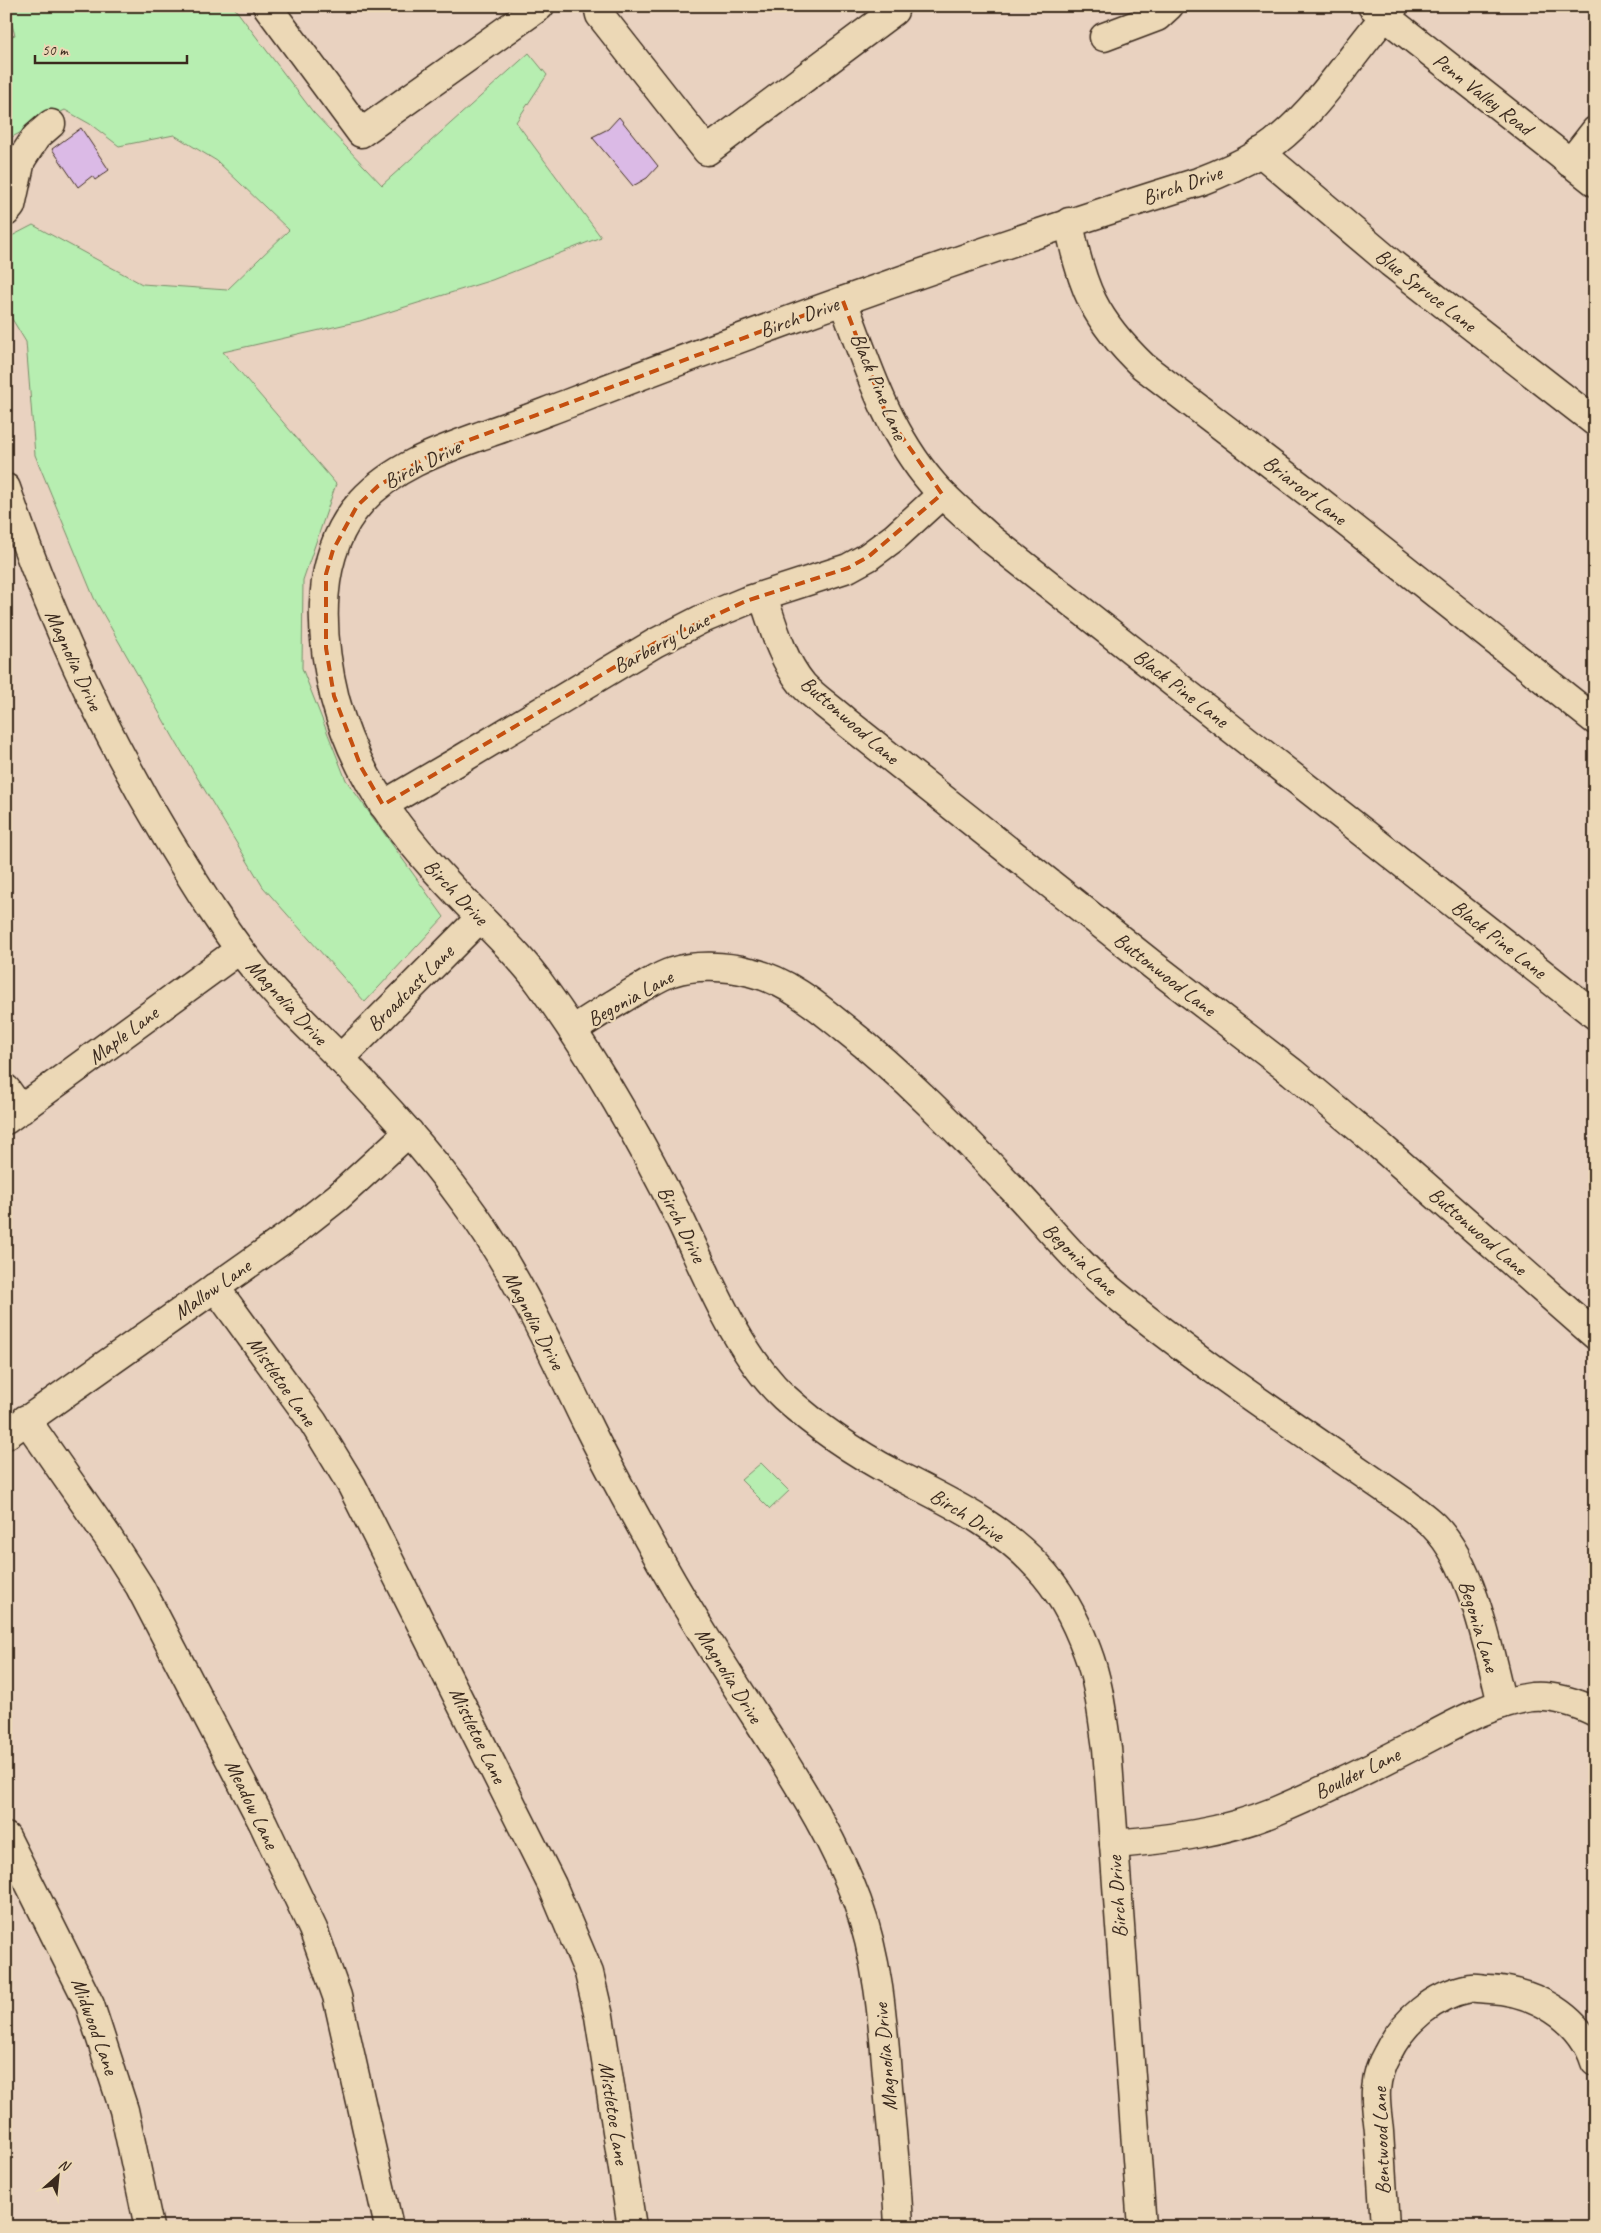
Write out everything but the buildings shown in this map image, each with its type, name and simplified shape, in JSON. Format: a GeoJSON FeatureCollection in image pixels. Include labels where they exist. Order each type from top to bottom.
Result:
{"type":"FeatureCollection","features":[{"type":"Feature","properties":{"kind":"street"},"geometry":{"type":"LineString","coordinates":[[267,6],[361,133],[540,6]]}},
{"type":"Feature","properties":{"kind":"street"},"geometry":{"type":"LineString","coordinates":[[598,6],[600,15],[707,151],[894,11],[895,6]]}},
{"type":"Feature","properties":{"kind":"street"},"geometry":{"type":"LineString","coordinates":[[1104,37],[1157,17],[1169,6]]}},
{"type":"Feature","properties":{"kind":"street","name":"Birch Drive"},"geometry":{"type":"LineString","coordinates":[[1142,2227],[1106,1748],[1098,1690],[1088,1654],[1070,1613],[1053,1585],[1038,1566],[1014,1544],[975,1516],[890,1471],[844,1444],[811,1420],[771,1383],[751,1356],[723,1308],[645,1151],[573,1030],[538,980],[514,951],[413,848],[382,805],[361,767],[342,722],[334,696],[326,648],[324,601],[326,574],[333,550],[343,527],[358,506],[378,486],[434,453],[703,351],[980,252],[1198,182],[1227,170],[1260,152],[1284,135],[1314,104],[1384,10]]}},
{"type":"Feature","properties":{"kind":"street","name":"Penn Valley Road"},"geometry":{"type":"LineString","coordinates":[[1384,10],[1595,182]]}},
{"type":"Feature","properties":{"kind":"street"},"geometry":{"type":"LineString","coordinates":[[6,212],[11,206],[21,160],[36,138],[52,124]]}},
{"type":"Feature","properties":{"kind":"street"},"geometry":{"type":"LineString","coordinates":[[1570,163],[1595,131]]}},
{"type":"Feature","properties":{"kind":"street","name":"Blue Spruce Lane"},"geometry":{"type":"LineString","coordinates":[[1260,152],[1391,263],[1595,422]]}},
{"type":"Feature","properties":{"kind":"street","name":"Briaroot Lane"},"geometry":{"type":"LineString","coordinates":[[1069,222],[1085,287],[1098,314],[1124,347],[1143,366],[1313,496],[1595,720]]}},
{"type":"Feature","properties":{"kind":"street","name":"Black Pine Lane"},"geometry":{"type":"LineString","coordinates":[[843,301],[886,414],[903,444],[942,494],[992,539],[1595,1015]]}},
{"type":"Feature","properties":{"kind":"street","name":"Magnolia Drive"},"geometry":{"type":"LineString","coordinates":[[6,488],[29,557],[53,615],[103,723],[148,806],[197,887],[239,950],[263,980],[409,1132],[471,1210],[521,1290],[587,1424],[684,1604],[801,1789],[834,1846],[857,1900],[871,1948],[881,2002],[900,2227]]}},
{"type":"Feature","properties":{"kind":"street","name":"Barberry Lane"},"geometry":{"type":"LineString","coordinates":[[382,805],[650,645],[700,620],[763,596],[848,568],[868,557],[895,537],[942,494]]}},
{"type":"Feature","properties":{"kind":"street","name":"Buttonwood Lane"},"geometry":{"type":"LineString","coordinates":[[763,596],[775,632],[791,667],[804,685],[938,794],[1306,1084],[1380,1145],[1595,1335]]}},
{"type":"Feature","properties":{"kind":"street","name":"Broadcast Lane"},"geometry":{"type":"LineString","coordinates":[[340,1059],[480,918]]}},
{"type":"Feature","properties":{"kind":"street","name":"Maple Lane"},"geometry":{"type":"LineString","coordinates":[[11,1106],[239,950]]}},
{"type":"Feature","properties":{"kind":"street","name":"Begonia Lane"},"geometry":{"type":"LineString","coordinates":[[573,1030],[598,1013],[660,977],[674,971],[698,967],[731,968],[753,972],[781,983],[809,1000],[868,1046],[908,1081],[1012,1187],[1073,1256],[1108,1288],[1223,1376],[1408,1504],[1435,1527],[1447,1543],[1464,1573],[1478,1608],[1502,1704]]}},
{"type":"Feature","properties":{"kind":"street","name":"Mallow Lane"},"geometry":{"type":"LineString","coordinates":[[16,1427],[291,1234],[338,1197],[409,1132]]}},
{"type":"Feature","properties":{"kind":"street","name":"Mistletoe Lane"},"geometry":{"type":"LineString","coordinates":[[215,1287],[313,1422],[352,1486],[552,1885],[584,1958],[595,1999],[615,2112],[632,2227]]}},
{"type":"Feature","properties":{"kind":"street","name":"Meadow Lane"},"geometry":{"type":"LineString","coordinates":[[16,1427],[108,1537],[140,1587],[263,1823],[313,1929],[337,1996],[389,2227]]}},
{"type":"Feature","properties":{"kind":"street","name":"Boulder Lane"},"geometry":{"type":"LineString","coordinates":[[1114,1844],[1189,1837],[1235,1826],[1268,1814],[1345,1780],[1453,1725],[1502,1704],[1534,1697],[1547,1697],[1595,1712]]}},
{"type":"Feature","properties":{"kind":"street","name":"Midwood Lane"},"geometry":{"type":"LineString","coordinates":[[6,1837],[90,2005],[124,2110],[149,2227]]}},
{"type":"Feature","properties":{"kind":"street","name":"Bentwood Lane"},"geometry":{"type":"LineString","coordinates":[[1385,2227],[1376,2091],[1386,2055],[1397,2035],[1412,2018],[1430,2004],[1450,1994],[1472,1988],[1501,1990],[1524,1995],[1550,2006],[1570,2022],[1583,2036],[1595,2062]]}},
{"type":"Feature","properties":{"kind":"highlighted area"},"geometry":{"type":"Polygon","coordinates":[[[843,301],[886,414],[942,494],[868,557],[848,568],[746,601],[655,643],[383,805],[361,767],[334,696],[326,648],[326,574],[333,550],[357,506],[378,486],[434,453],[843,301]]]}},
{"type":"Feature","properties":{"kind":"green space"},"geometry":{"type":"Polygon","coordinates":[[[6,6],[233,6],[313,112],[382,185],[529,53],[547,75],[516,122],[601,237],[492,280],[360,321],[223,352],[336,484],[303,580],[302,668],[346,780],[444,917],[365,1002],[263,887],[177,744],[94,598],[35,455],[26,342],[6,309],[6,239],[33,225],[142,284],[227,290],[289,230],[217,161],[174,135],[119,146],[90,124],[65,110],[6,140],[6,38],[15,35],[6,6]]]}},
{"type":"Feature","properties":{"kind":"green space"},"geometry":{"type":"Polygon","coordinates":[[[761,1463],[789,1491],[770,1509],[741,1480],[761,1463]]]}}]}
